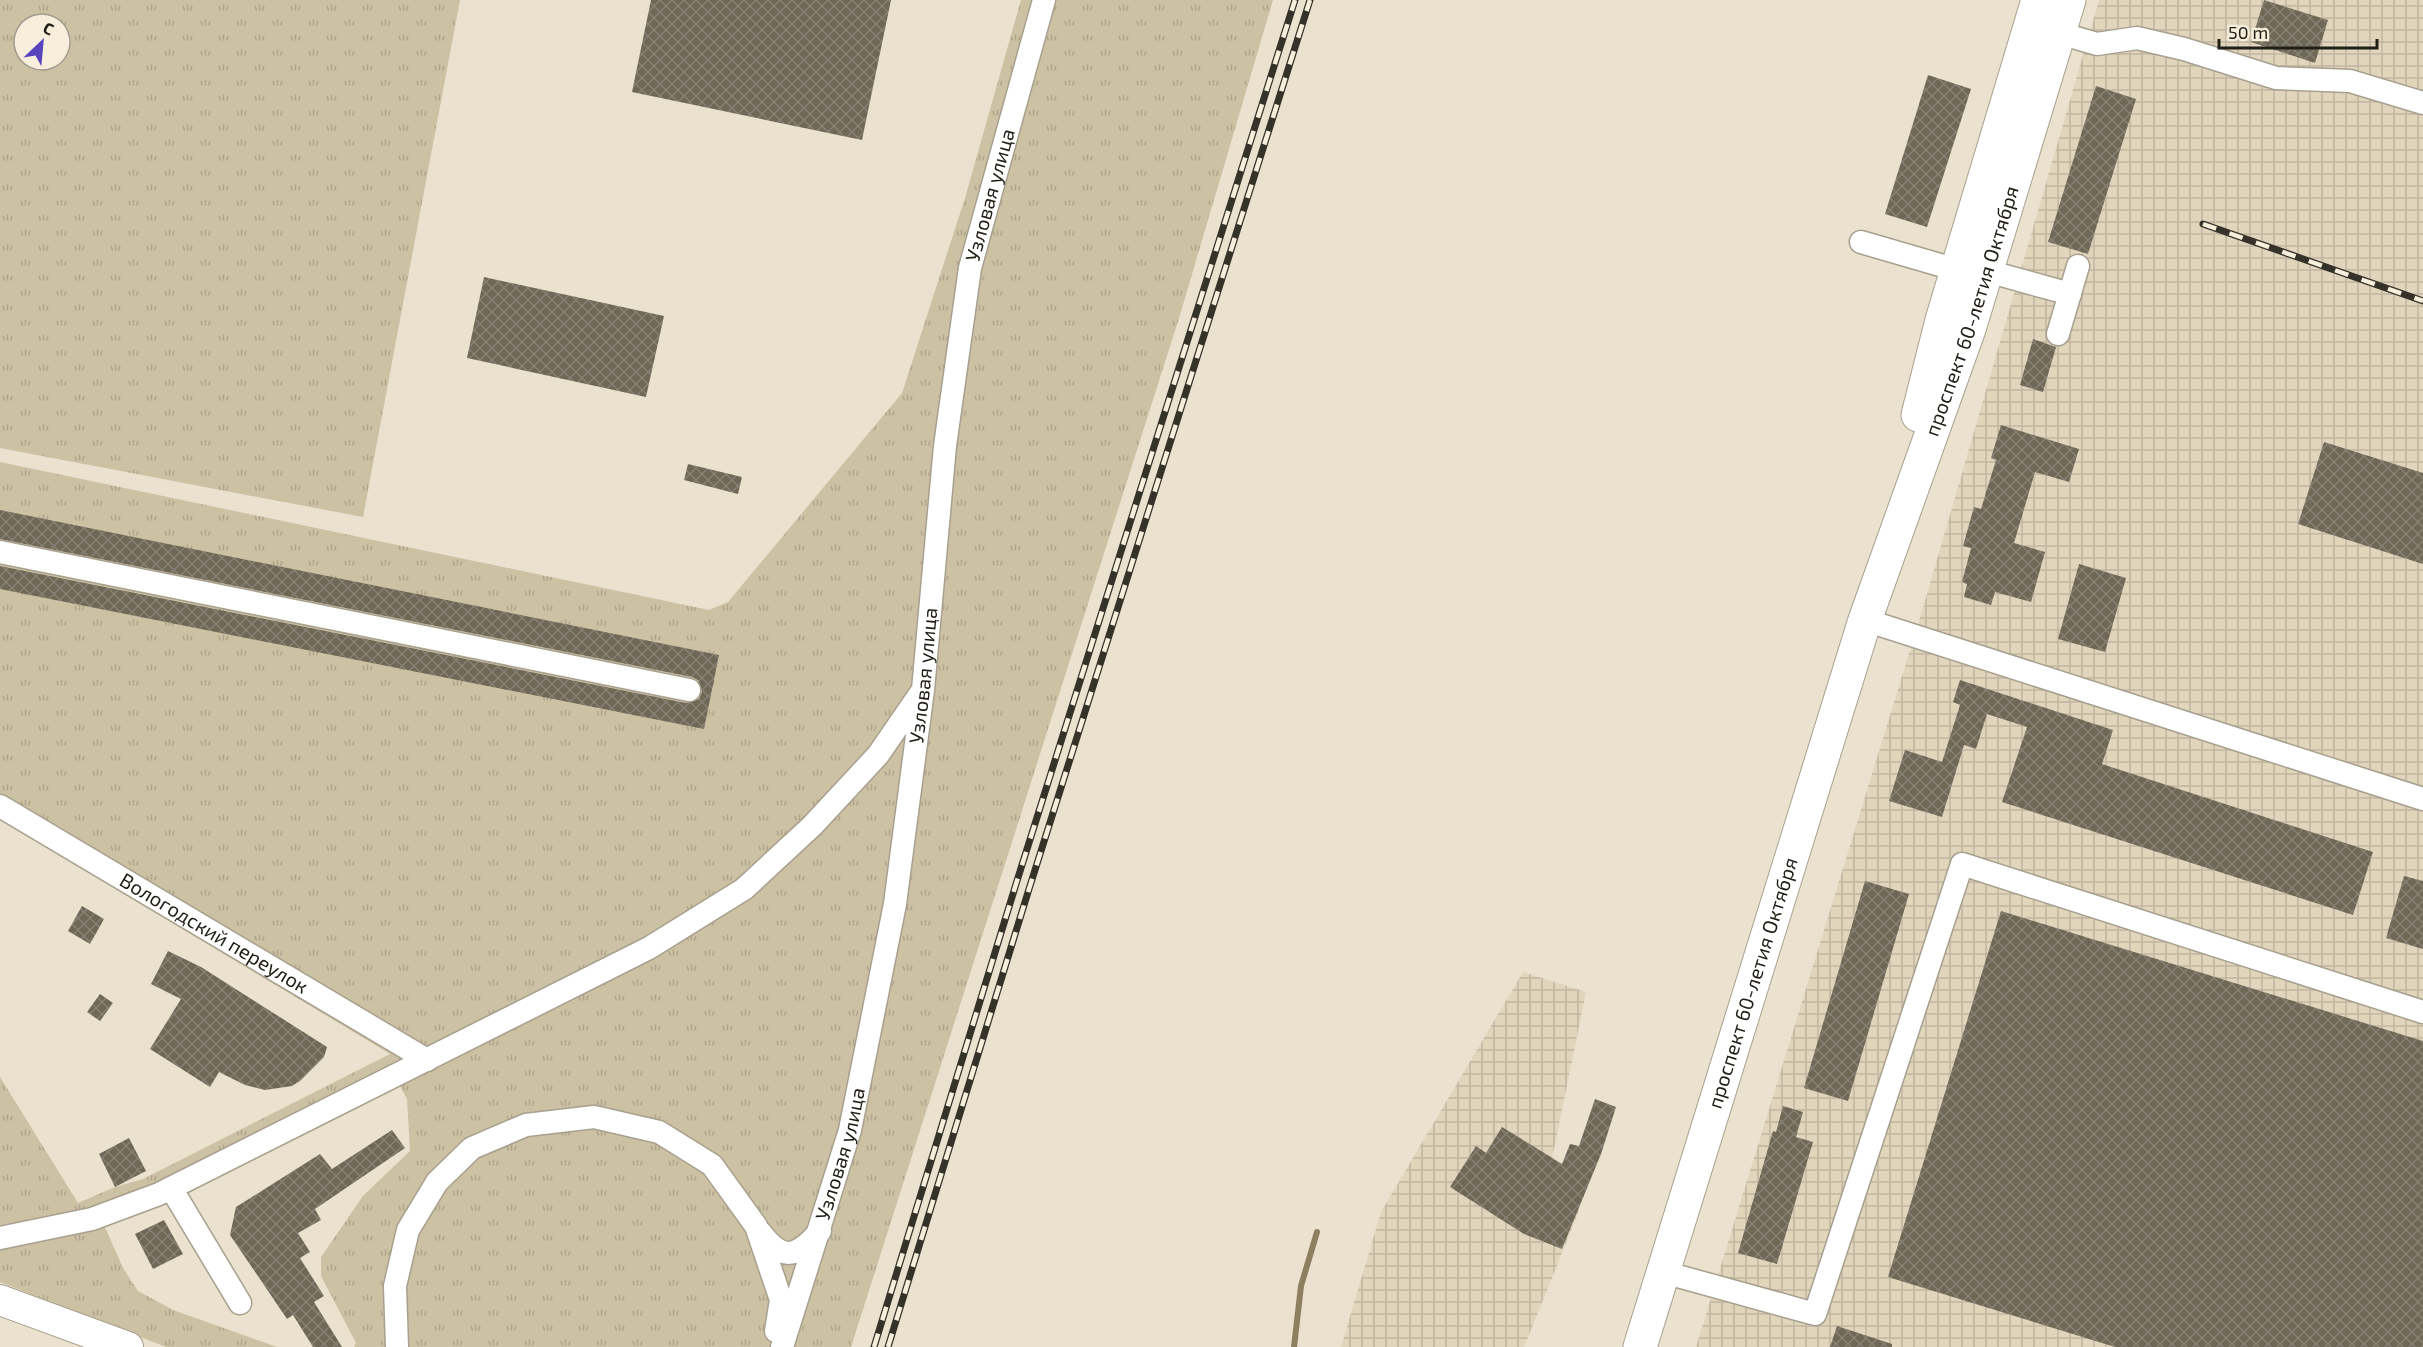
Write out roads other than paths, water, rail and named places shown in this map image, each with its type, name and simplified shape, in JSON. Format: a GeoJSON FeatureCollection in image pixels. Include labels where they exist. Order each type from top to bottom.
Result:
{"type":"FeatureCollection","features":[{"type":"Feature","properties":{"kind":"highway","name":"проспект 60-летия Октября"},"geometry":{"type":"LineString","coordinates":[[1640,1347],[1865,620],[1965,341],[1972,271],[2038,0]]}},
{"type":"Feature","properties":{"kind":"highway","name":"проспект 60-летия Октября"},"geometry":{"type":"LineString","coordinates":[[1972,271],[2069,0]]}},
{"type":"Feature","properties":{"kind":"main road"},"geometry":{"type":"LineString","coordinates":[[0,1300],[128,1347]]}},
{"type":"Feature","properties":{"kind":"main road"},"geometry":{"type":"LineString","coordinates":[[0,1311],[81,1347]]}},
{"type":"Feature","properties":{"kind":"street","name":"Узловая улица"},"geometry":{"type":"LineString","coordinates":[[782,1347],[850,1130],[895,903],[923,690],[945,446],[970,268],[1044,0]]}},
{"type":"Feature","properties":{"kind":"street"},"geometry":{"type":"LineString","coordinates":[[2059,33],[2097,44],[2137,38],[2184,49],[2276,78],[2350,81],[2423,103]]}},
{"type":"Feature","properties":{"kind":"street"},"geometry":{"type":"LineString","coordinates":[[1861,242],[2070,294]]}},
{"type":"Feature","properties":{"kind":"street"},"geometry":{"type":"LineString","coordinates":[[2058,334],[2078,266]]}},
{"type":"Feature","properties":{"kind":"street"},"geometry":{"type":"LineString","coordinates":[[0,552],[689,690]]}},
{"type":"Feature","properties":{"kind":"street"},"geometry":{"type":"LineString","coordinates":[[1865,620],[2423,799]]}},
{"type":"Feature","properties":{"kind":"street"},"geometry":{"type":"LineString","coordinates":[[0,1238],[92,1219],[171,1188],[649,948],[744,889],[812,826],[878,755],[923,690]]}},
{"type":"Feature","properties":{"kind":"street","name":"Вологодский переулок"},"geometry":{"type":"LineString","coordinates":[[0,806],[427,1060]]}},
{"type":"Feature","properties":{"kind":"street"},"geometry":{"type":"LineString","coordinates":[[1663,1272],[1815,1314],[1962,864],[2423,1011]]}},
{"type":"Feature","properties":{"kind":"street"},"geometry":{"type":"LineString","coordinates":[[397,1347],[395,1286],[408,1230],[437,1182],[472,1149],[526,1125],[594,1117],[659,1131],[712,1165],[773,1249],[784,1253],[799,1250],[820,1231]]}},
{"type":"Feature","properties":{"kind":"street"},"geometry":{"type":"LineString","coordinates":[[171,1188],[240,1303]]}},
{"type":"Feature","properties":{"kind":"street"},"geometry":{"type":"LineString","coordinates":[[756,1226],[781,1300],[773,1347]]}},
{"type":"Feature","properties":{"kind":"waterway"},"geometry":{"type":"LineString","coordinates":[[1294,1347],[1301,1286],[1317,1232]]}},
{"type":"Feature","properties":{"kind":"railway"},"geometry":{"type":"LineString","coordinates":[[874,1347],[1016,884],[1295,0]]}},
{"type":"Feature","properties":{"kind":"railway"},"geometry":{"type":"LineString","coordinates":[[888,1347],[1029,889],[1310,0]]}},
{"type":"Feature","properties":{"kind":"railway"},"geometry":{"type":"LineString","coordinates":[[2203,224],[2423,301]]}}]}
